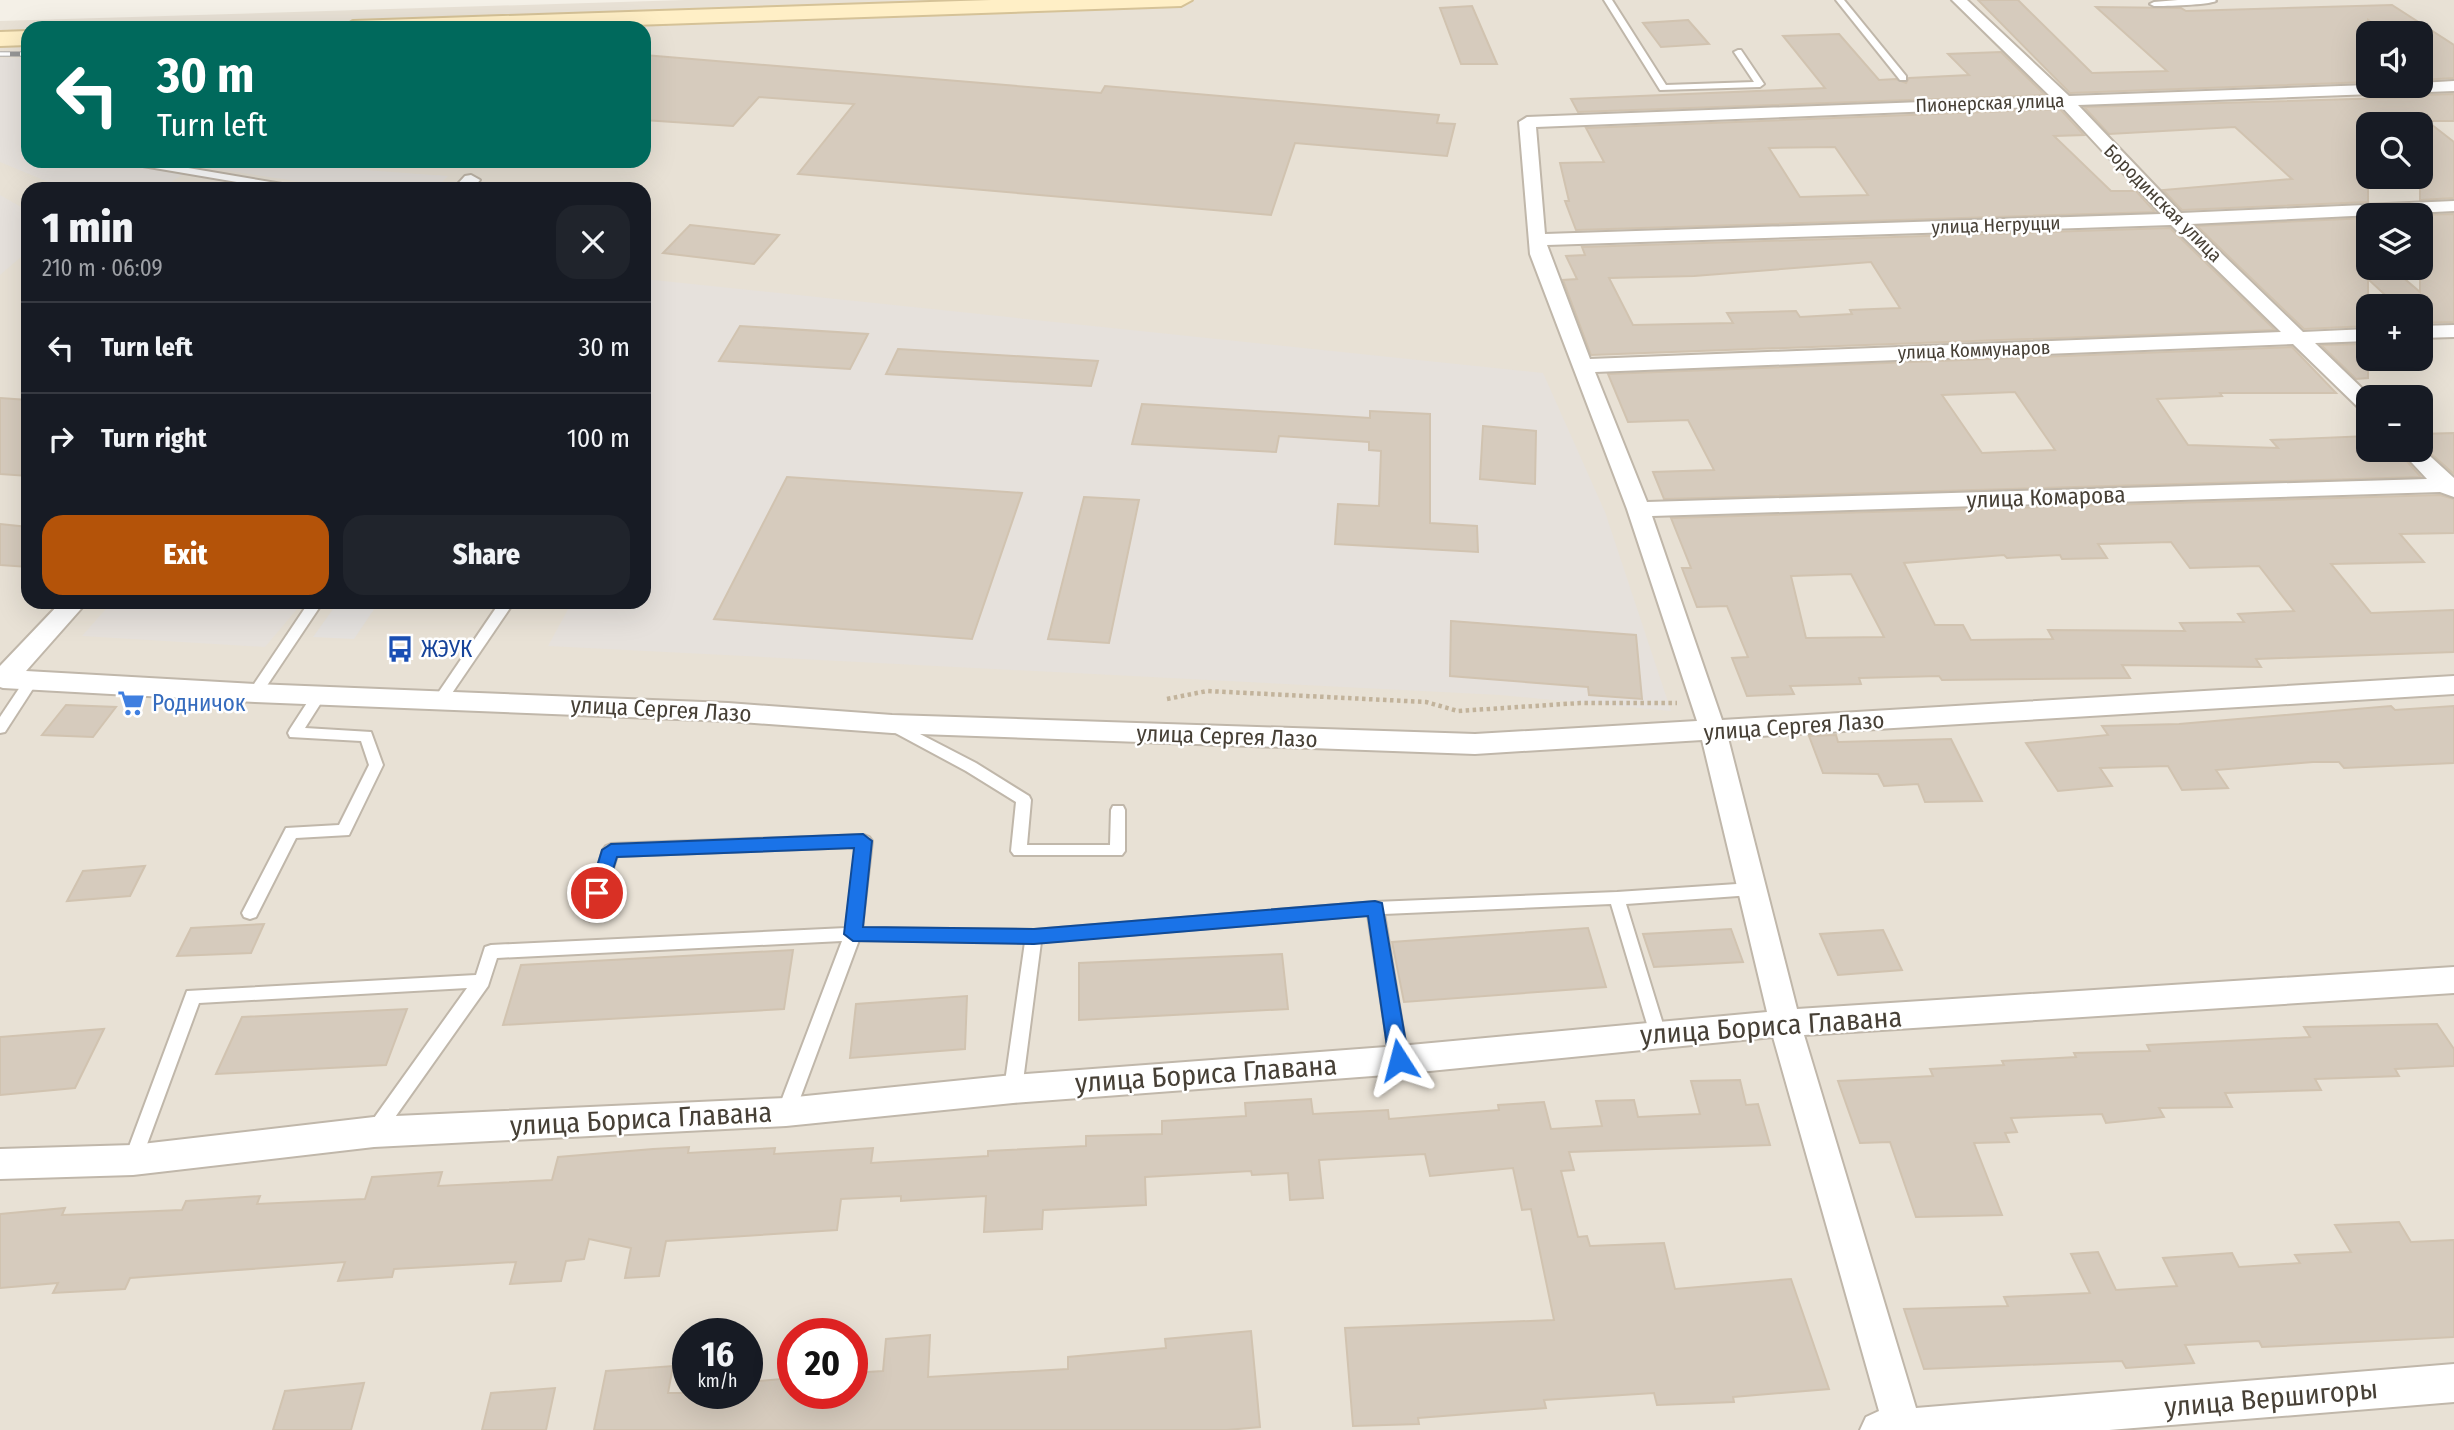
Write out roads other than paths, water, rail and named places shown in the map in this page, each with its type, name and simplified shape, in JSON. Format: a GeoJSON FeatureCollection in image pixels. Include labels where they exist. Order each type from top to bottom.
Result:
{"type":"FeatureCollection","features":[{"type":"Feature","properties":{"kind":"main road"},"geometry":{"type":"LineString","coordinates":[[560,21],[1181,0]]}},
{"type":"Feature","properties":{"kind":"main road"},"geometry":{"type":"LineString","coordinates":[[0,39],[21,38]]}},
{"type":"Feature","properties":{"kind":"street","name":"Бородинская улица"},"geometry":{"type":"LineString","coordinates":[[1959,0],[2064,100],[2176,219],[2301,337],[2356,394]]}},
{"type":"Feature","properties":{"kind":"street","name":"Пионерская улица"},"geometry":{"type":"LineString","coordinates":[[1537,240],[1527,122],[2454,86]]}},
{"type":"Feature","properties":{"kind":"street","name":"улица Негруцци"},"geometry":{"type":"LineString","coordinates":[[1537,240],[2176,219],[2454,206]]}},
{"type":"Feature","properties":{"kind":"street"},"geometry":{"type":"LineString","coordinates":[[1537,240],[1581,366],[1638,509],[1713,731],[1785,1023],[1891,1429]]}},
{"type":"Feature","properties":{"kind":"street"},"geometry":{"type":"LineString","coordinates":[[2433,332],[2454,331]]}},
{"type":"Feature","properties":{"kind":"street","name":"улица Коммунаров"},"geometry":{"type":"LineString","coordinates":[[1581,366],[2356,335]]}},
{"type":"Feature","properties":{"kind":"street"},"geometry":{"type":"LineString","coordinates":[[2424,462],[2451,488]]}},
{"type":"Feature","properties":{"kind":"street","name":"улица Комарова"},"geometry":{"type":"LineString","coordinates":[[1638,509],[2451,488]]}},
{"type":"Feature","properties":{"kind":"street"},"geometry":{"type":"LineString","coordinates":[[1,678],[68,609]]}},
{"type":"Feature","properties":{"kind":"street","name":"улица Сергея Лазо"},"geometry":{"type":"LineString","coordinates":[[1,678],[255,693],[728,712],[892,724],[1475,744],[2454,685]]}},
{"type":"Feature","properties":{"kind":"street","name":"улица Бориса Главана"},"geometry":{"type":"LineString","coordinates":[[0,1164],[134,1160],[374,1132],[786,1112],[1013,1089],[1399,1060],[1785,1023],[2454,980]]}},
{"type":"Feature","properties":{"kind":"street","name":"улица Вершигоры"},"geometry":{"type":"LineString","coordinates":[[1891,1429],[2454,1383]]}},
{"type":"Feature","properties":{"kind":"lane"},"geometry":{"type":"LineString","coordinates":[[1608,0],[1663,88],[1760,84],[1738,52]]}},
{"type":"Feature","properties":{"kind":"lane"},"geometry":{"type":"LineString","coordinates":[[1840,0],[1903,78]]}},
{"type":"Feature","properties":{"kind":"lane"},"geometry":{"type":"LineString","coordinates":[[2154,4],[2212,1]]}},
{"type":"Feature","properties":{"kind":"lane"},"geometry":{"type":"LineString","coordinates":[[172,168],[253,182]]}},
{"type":"Feature","properties":{"kind":"lane"},"geometry":{"type":"LineString","coordinates":[[255,693],[311,609]]}},
{"type":"Feature","properties":{"kind":"lane"},"geometry":{"type":"LineString","coordinates":[[441,699],[503,609]]}},
{"type":"Feature","properties":{"kind":"lane"},"geometry":{"type":"LineString","coordinates":[[0,728],[31,681]]}},
{"type":"Feature","properties":{"kind":"lane"},"geometry":{"type":"LineString","coordinates":[[250,913],[291,832],[344,831],[376,765],[366,736],[295,733],[319,695]]}},
{"type":"Feature","properties":{"kind":"lane"},"geometry":{"type":"LineString","coordinates":[[892,724],[971,767],[1024,800],[1019,851],[1117,851],[1118,810]]}},
{"type":"Feature","properties":{"kind":"lane"},"geometry":{"type":"LineString","coordinates":[[591,915],[611,850],[863,841],[853,934],[786,1112]]}},
{"type":"Feature","properties":{"kind":"lane"},"geometry":{"type":"LineString","coordinates":[[374,1132],[482,981],[491,952],[853,934],[1034,936],[1375,908],[1617,898],[1752,889]]}},
{"type":"Feature","properties":{"kind":"lane"},"geometry":{"type":"LineString","coordinates":[[1617,898],[1658,1034]]}},
{"type":"Feature","properties":{"kind":"lane"},"geometry":{"type":"LineString","coordinates":[[1375,908],[1399,1060]]}},
{"type":"Feature","properties":{"kind":"lane"},"geometry":{"type":"LineString","coordinates":[[1013,1089],[1034,936]]}},
{"type":"Feature","properties":{"kind":"lane"},"geometry":{"type":"LineString","coordinates":[[134,1160],[193,996],[482,981]]}},
{"type":"Feature","properties":{"kind":"railway"},"geometry":{"type":"LineString","coordinates":[[0,54],[21,54]]}},
{"type":"Feature","properties":{"kind":"place","name":"ЖЭУК"},"geometry":{"type":"Point","coordinates":[400,649]}},
{"type":"Feature","properties":{"kind":"place","name":"Родничок"},"geometry":{"type":"Point","coordinates":[131,703]}}]}
